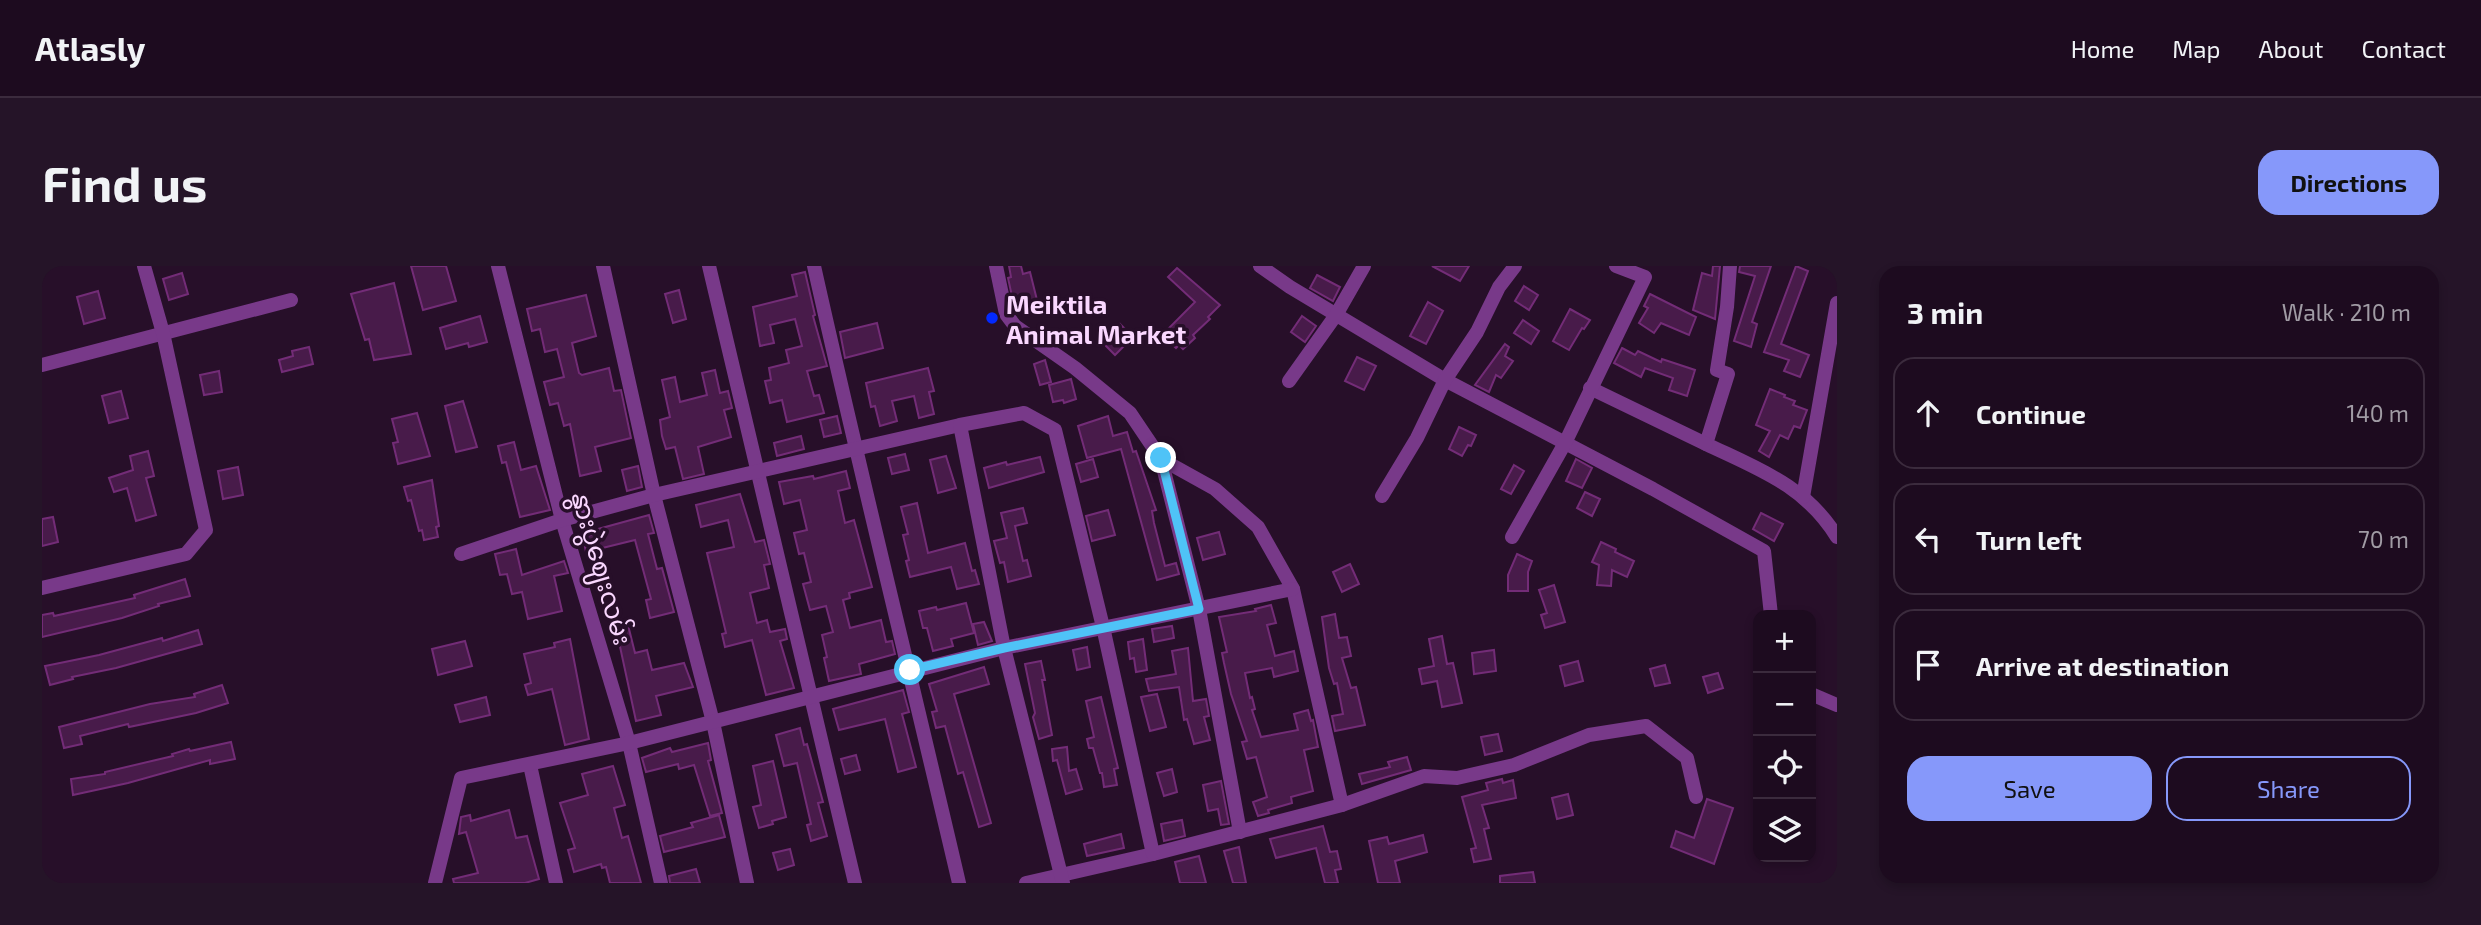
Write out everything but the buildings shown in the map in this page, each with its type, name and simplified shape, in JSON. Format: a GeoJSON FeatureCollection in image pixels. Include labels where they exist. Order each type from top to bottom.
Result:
{"type":"FeatureCollection","features":[{"type":"Feature","properties":{"kind":"street"},"geometry":{"type":"LineString","coordinates":[[42,588],[186,554],[206,530],[163,333],[144,266]]}},
{"type":"Feature","properties":{"kind":"street","name":"နွားပွဲဈေးလမ်း"},"geometry":{"type":"LineString","coordinates":[[498,266],[562,520],[629,743],[661,883]]}},
{"type":"Feature","properties":{"kind":"street"},"geometry":{"type":"LineString","coordinates":[[603,266],[654,495],[713,722],[747,883]]}},
{"type":"Feature","properties":{"kind":"street"},"geometry":{"type":"LineString","coordinates":[[709,266],[855,883]]}},
{"type":"Feature","properties":{"kind":"street"},"geometry":{"type":"LineString","coordinates":[[814,266],[855,450],[959,883]]}},
{"type":"Feature","properties":{"kind":"street"},"geometry":{"type":"LineString","coordinates":[[996,266],[1006,314],[1015,326],[1075,368],[1130,413],[1161,458],[1199,609],[1240,832]]}},
{"type":"Feature","properties":{"kind":"street"},"geometry":{"type":"LineString","coordinates":[[1260,266],[1445,380],[1653,489],[1764,551],[1770,610]]}},
{"type":"Feature","properties":{"kind":"street"},"geometry":{"type":"LineString","coordinates":[[1289,381],[1336,315],[1364,266]]}},
{"type":"Feature","properties":{"kind":"street"},"geometry":{"type":"LineString","coordinates":[[1382,496],[1417,438],[1445,380],[1477,332],[1499,287],[1515,266]]}},
{"type":"Feature","properties":{"kind":"street"},"geometry":{"type":"LineString","coordinates":[[1512,537],[1565,443],[1645,277],[1616,266]]}},
{"type":"Feature","properties":{"kind":"street"},"geometry":{"type":"LineString","coordinates":[[1706,444],[1727,374],[1717,370],[1727,307],[1730,266]]}},
{"type":"Feature","properties":{"kind":"street"},"geometry":{"type":"LineString","coordinates":[[42,365],[290,300]]}},
{"type":"Feature","properties":{"kind":"street"},"geometry":{"type":"LineString","coordinates":[[1803,497],[1837,303]]}},
{"type":"Feature","properties":{"kind":"street"},"geometry":{"type":"LineString","coordinates":[[1590,388],[1784,481],[1803,497],[1837,537]]}},
{"type":"Feature","properties":{"kind":"street"},"geometry":{"type":"LineString","coordinates":[[461,554],[562,520],[654,495],[960,425],[1024,413],[1055,430],[1103,627],[1153,854]]}},
{"type":"Feature","properties":{"kind":"street"},"geometry":{"type":"LineString","coordinates":[[960,425],[1004,648],[1062,879]]}},
{"type":"Feature","properties":{"kind":"street"},"geometry":{"type":"LineString","coordinates":[[1161,458],[1215,489],[1258,527],[1293,589],[1342,805]]}},
{"type":"Feature","properties":{"kind":"street"},"geometry":{"type":"LineString","coordinates":[[435,883],[461,779],[629,743],[1004,648],[1293,589]]}},
{"type":"Feature","properties":{"kind":"street"},"geometry":{"type":"LineString","coordinates":[[1816,696],[1837,705]]}},
{"type":"Feature","properties":{"kind":"street"},"geometry":{"type":"LineString","coordinates":[[1026,883],[1062,879],[1342,805],[1424,776],[1457,778],[1514,765],[1589,735],[1646,726],[1687,758],[1696,797]]}},
{"type":"Feature","properties":{"kind":"street"},"geometry":{"type":"LineString","coordinates":[[530,765],[556,883]]}},
{"type":"Feature","properties":{"kind":"place","name":"Meiktila Animal Market"},"geometry":{"type":"Point","coordinates":[992,318]}},
{"type":"Feature","properties":{"kind":"route"},"geometry":{"type":"LineString","coordinates":[[910,670],[1103,627],[1199,609],[1161,458]]}}]}
